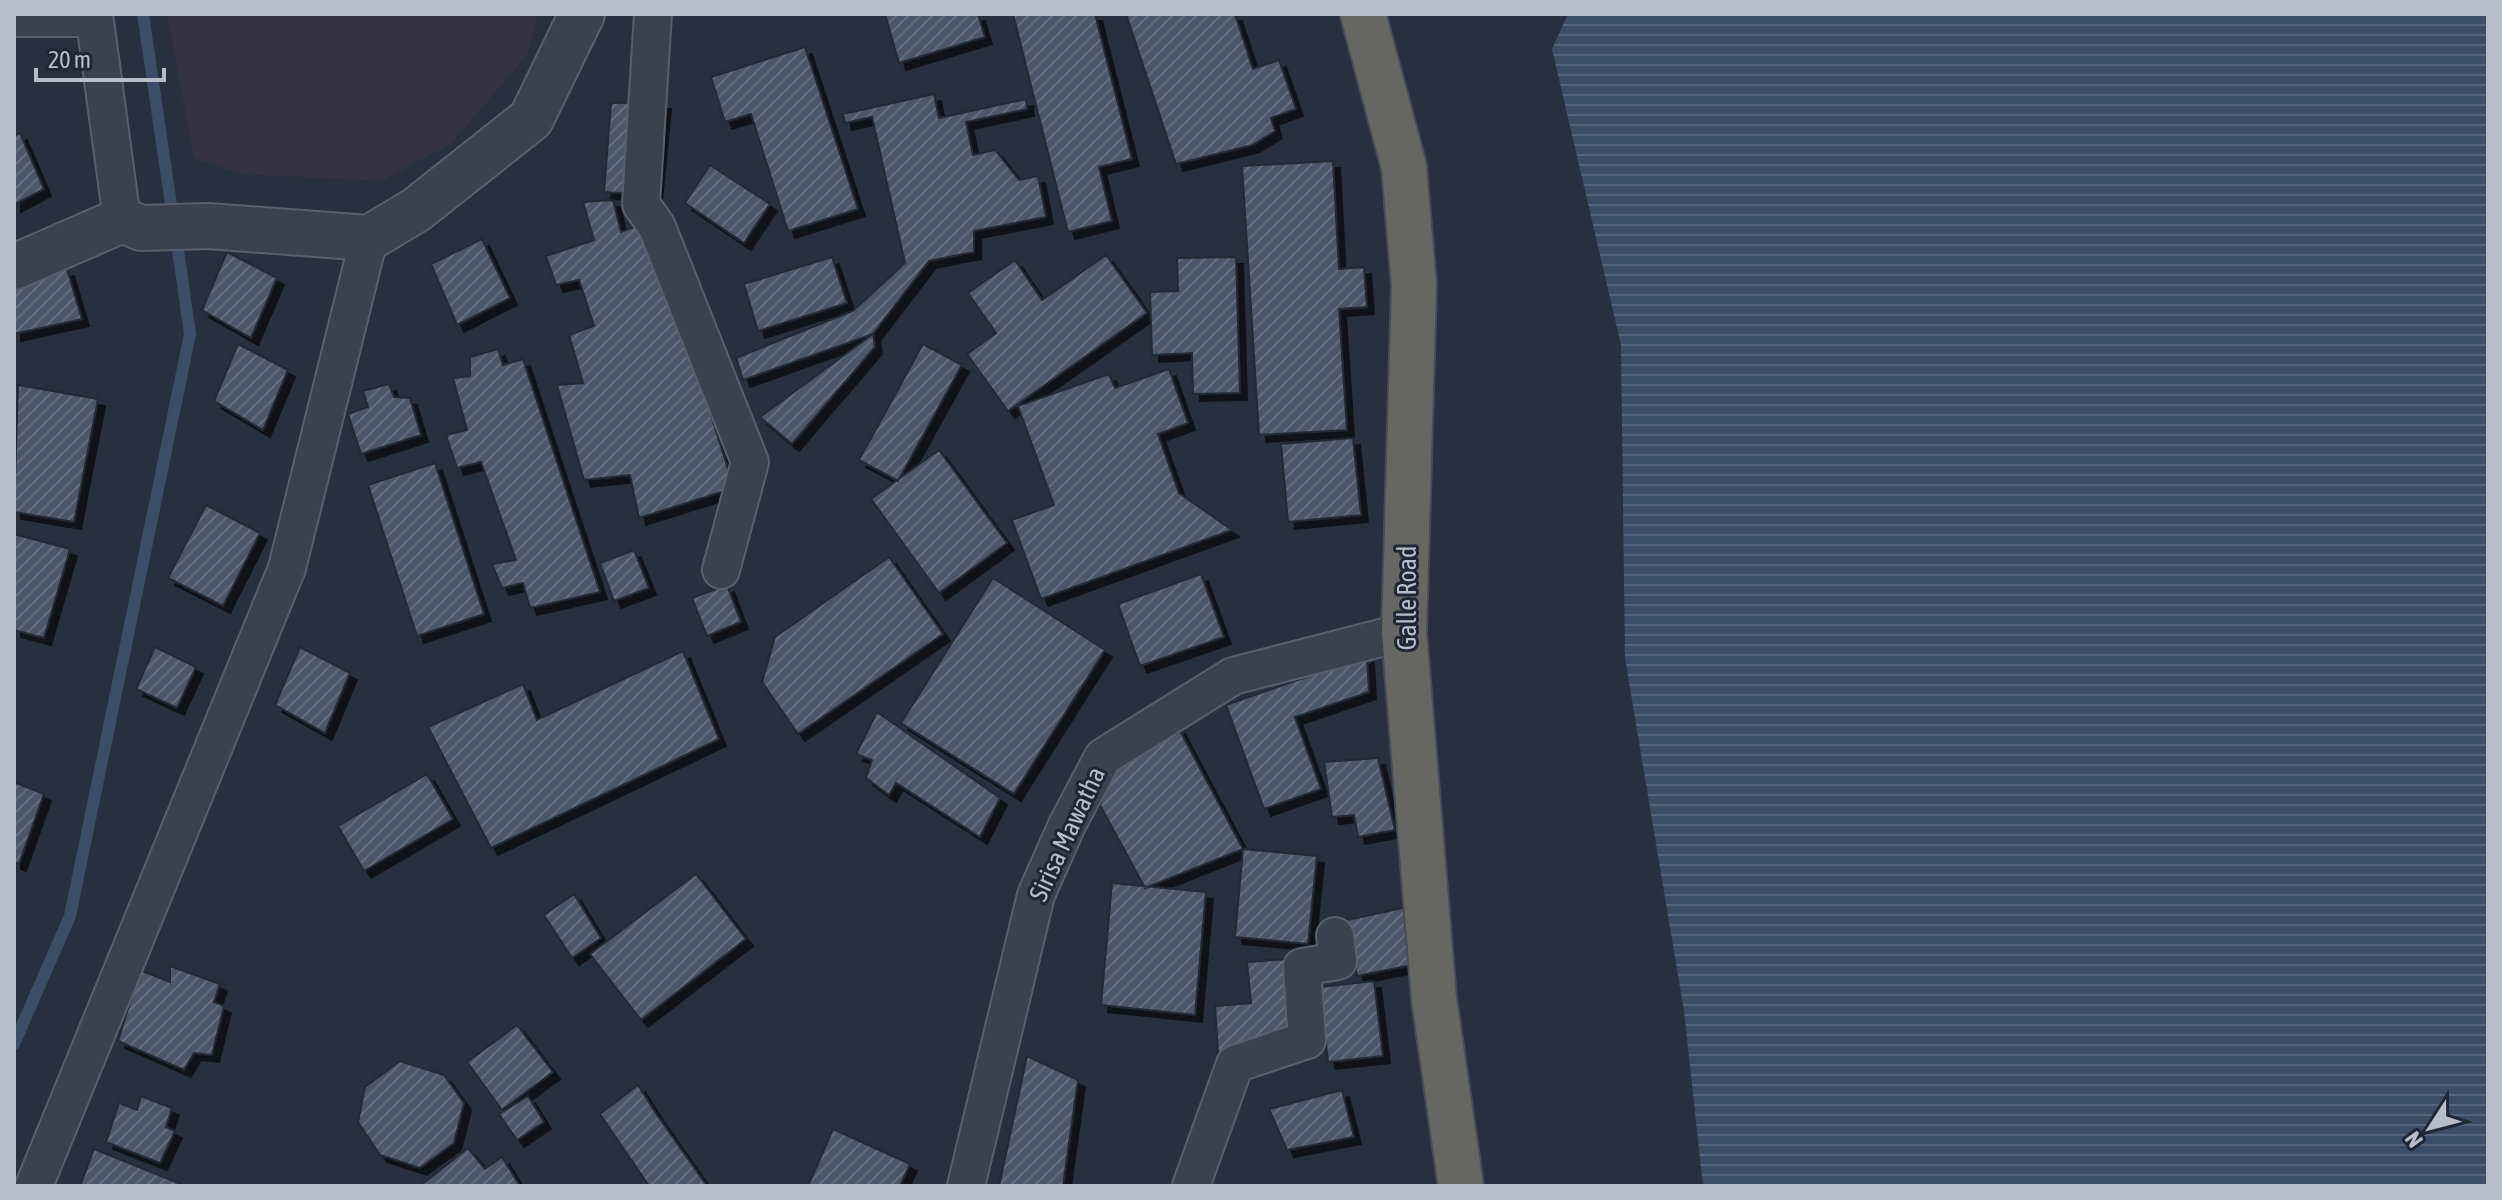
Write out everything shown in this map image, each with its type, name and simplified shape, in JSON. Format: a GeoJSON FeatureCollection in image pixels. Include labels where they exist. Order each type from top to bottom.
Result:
{"type":"FeatureCollection","features":[{"type":"Feature","properties":{"kind":"highway","name":"Galle Road"},"geometry":{"type":"LineString","coordinates":[[1363,14],[1404,167],[1414,285],[1404,632],[1434,999],[1461,1186]]}},
{"type":"Feature","properties":{"kind":"street"},"geometry":{"type":"LineString","coordinates":[[14,267],[132,224],[208,226],[369,238],[416,210],[531,119],[582,14]]}},
{"type":"Feature","properties":{"kind":"street"},"geometry":{"type":"LineString","coordinates":[[653,14],[641,204],[657,227],[750,462],[721,570]]}},
{"type":"Feature","properties":{"kind":"street"},"geometry":{"type":"LineString","coordinates":[[14,18],[94,16],[132,224]]}},
{"type":"Feature","properties":{"kind":"street"},"geometry":{"type":"LineString","coordinates":[[34,1186],[287,568],[369,238]]}},
{"type":"Feature","properties":{"kind":"street","name":"Sirisa Mawatha"},"geometry":{"type":"LineString","coordinates":[[966,1186],[1036,895],[1103,757],[1233,676],[1404,632]]}},
{"type":"Feature","properties":{"kind":"street"},"geometry":{"type":"LineString","coordinates":[[1191,1186],[1235,1064],[1307,1040],[1302,967],[1338,961],[1335,936]]}},
{"type":"Feature","properties":{"kind":"shaded area"},"geometry":{"type":"Polygon","coordinates":[[[167,14],[538,14],[528,54],[450,145],[381,181],[240,174],[194,158],[167,14]]]}},
{"type":"Feature","properties":{"kind":"water"},"geometry":{"type":"Polygon","coordinates":[[[1568,14],[2488,14],[2488,1186],[1703,1186],[1684,1011],[1625,658],[1621,345],[1552,49],[1568,14]]]}},
{"type":"Feature","properties":{"kind":"building"},"geometry":{"type":"Polygon","coordinates":[[[885,14],[978,14],[985,37],[899,63],[885,14]]]}},
{"type":"Feature","properties":{"kind":"building"},"geometry":{"type":"Polygon","coordinates":[[[1013,14],[1095,14],[1132,159],[1099,167],[1112,221],[1068,232],[1013,14]]]}},
{"type":"Feature","properties":{"kind":"building"},"geometry":{"type":"Polygon","coordinates":[[[1126,14],[1235,14],[1253,69],[1279,60],[1296,109],[1271,118],[1275,131],[1253,145],[1176,164],[1126,14]]]}},
{"type":"Feature","properties":{"kind":"building"},"geometry":{"type":"Polygon","coordinates":[[[805,47],[858,209],[788,231],[751,114],[725,122],[711,77],[805,47]]]}},
{"type":"Feature","properties":{"kind":"building"},"geometry":{"type":"Polygon","coordinates":[[[934,94],[939,118],[1026,99],[1027,109],[966,122],[973,155],[995,150],[1019,180],[1038,176],[1046,217],[974,231],[974,252],[929,261],[873,334],[743,380],[736,358],[853,311],[905,263],[872,117],[845,123],[843,114],[934,94]]]}},
{"type":"Feature","properties":{"kind":"building"},"geometry":{"type":"Polygon","coordinates":[[[664,102],[655,195],[604,192],[611,103],[664,102]]]}},
{"type":"Feature","properties":{"kind":"building"},"geometry":{"type":"Polygon","coordinates":[[[20,133],[44,189],[14,205],[14,136],[20,133]]]}},
{"type":"Feature","properties":{"kind":"building"},"geometry":{"type":"Polygon","coordinates":[[[1333,161],[1339,269],[1364,267],[1367,307],[1339,309],[1347,430],[1259,435],[1242,166],[1333,161]]]}},
{"type":"Feature","properties":{"kind":"building"},"geometry":{"type":"Polygon","coordinates":[[[710,165],[770,204],[744,243],[685,203],[710,165]]]}},
{"type":"Feature","properties":{"kind":"building"},"geometry":{"type":"Polygon","coordinates":[[[613,200],[621,232],[650,221],[734,488],[639,518],[630,475],[584,480],[557,385],[583,383],[569,335],[594,326],[579,280],[556,285],[546,256],[594,240],[583,202],[613,200]]]}},
{"type":"Feature","properties":{"kind":"building"},"geometry":{"type":"Polygon","coordinates":[[[482,239],[510,298],[457,325],[431,264],[482,239]]]}},
{"type":"Feature","properties":{"kind":"building"},"geometry":{"type":"Polygon","coordinates":[[[227,252],[277,278],[251,338],[202,310],[227,252]]]}},
{"type":"Feature","properties":{"kind":"building"},"geometry":{"type":"Polygon","coordinates":[[[1106,255],[1147,313],[1008,411],[967,354],[996,333],[968,293],[1015,260],[1042,300],[1106,255]]]}},
{"type":"Feature","properties":{"kind":"building"},"geometry":{"type":"Polygon","coordinates":[[[832,257],[847,303],[758,331],[744,284],[832,257]]]}},
{"type":"Feature","properties":{"kind":"building"},"geometry":{"type":"Polygon","coordinates":[[[1236,257],[1240,393],[1193,394],[1192,353],[1152,355],[1150,292],[1178,291],[1177,258],[1236,257]]]}},
{"type":"Feature","properties":{"kind":"building"},"geometry":{"type":"Polygon","coordinates":[[[67,269],[82,319],[14,334],[14,286],[67,269]]]}},
{"type":"Feature","properties":{"kind":"building"},"geometry":{"type":"Polygon","coordinates":[[[873,334],[875,347],[792,444],[760,417],[873,334]]]}},
{"type":"Feature","properties":{"kind":"building"},"geometry":{"type":"Polygon","coordinates":[[[238,344],[288,370],[263,430],[214,401],[238,344]]]}},
{"type":"Feature","properties":{"kind":"building"},"geometry":{"type":"Polygon","coordinates":[[[923,344],[962,365],[898,481],[859,460],[923,344]]]}},
{"type":"Feature","properties":{"kind":"building"},"geometry":{"type":"Polygon","coordinates":[[[498,349],[503,365],[523,359],[600,592],[530,608],[523,583],[502,588],[492,564],[516,560],[481,462],[457,468],[446,435],[467,430],[453,378],[470,376],[470,357],[498,349]]]}},
{"type":"Feature","properties":{"kind":"building"},"geometry":{"type":"Polygon","coordinates":[[[1169,369],[1188,423],[1158,434],[1179,493],[1232,530],[1041,599],[1012,520],[1054,505],[1018,406],[1109,374],[1115,388],[1169,369]]]}},
{"type":"Feature","properties":{"kind":"building"},"geometry":{"type":"Polygon","coordinates":[[[389,384],[394,397],[410,398],[421,435],[361,454],[348,414],[368,407],[363,391],[389,384]]]}},
{"type":"Feature","properties":{"kind":"building"},"geometry":{"type":"Polygon","coordinates":[[[18,385],[98,399],[74,522],[14,512],[18,385]]]}},
{"type":"Feature","properties":{"kind":"building"},"geometry":{"type":"Polygon","coordinates":[[[1353,438],[1361,515],[1288,522],[1281,444],[1353,438]]]}},
{"type":"Feature","properties":{"kind":"building"},"geometry":{"type":"Polygon","coordinates":[[[939,450],[1007,543],[939,593],[871,499],[939,450]]]}},
{"type":"Feature","properties":{"kind":"building"},"geometry":{"type":"Polygon","coordinates":[[[435,463],[484,614],[417,636],[368,485],[435,463]]]}},
{"type":"Feature","properties":{"kind":"building"},"geometry":{"type":"Polygon","coordinates":[[[206,505],[260,533],[223,606],[168,578],[206,505]]]}},
{"type":"Feature","properties":{"kind":"building"},"geometry":{"type":"Polygon","coordinates":[[[14,534],[70,549],[44,638],[14,630],[14,534]]]}},
{"type":"Feature","properties":{"kind":"building"},"geometry":{"type":"Polygon","coordinates":[[[634,550],[649,588],[614,601],[600,563],[634,550]]]}},
{"type":"Feature","properties":{"kind":"building"},"geometry":{"type":"Polygon","coordinates":[[[889,557],[943,634],[798,734],[762,682],[775,637],[889,557]]]}},
{"type":"Feature","properties":{"kind":"building"},"geometry":{"type":"Polygon","coordinates":[[[1201,574],[1224,637],[1140,666],[1118,604],[1201,574]]]}},
{"type":"Feature","properties":{"kind":"building"},"geometry":{"type":"Polygon","coordinates":[[[993,578],[1105,650],[1014,794],[901,723],[993,578]]]}},
{"type":"Feature","properties":{"kind":"building"},"geometry":{"type":"Polygon","coordinates":[[[727,585],[741,622],[707,636],[692,598],[727,585]]]}},
{"type":"Feature","properties":{"kind":"building"},"geometry":{"type":"Polygon","coordinates":[[[155,647],[196,667],[177,708],[136,689],[155,647]]]}},
{"type":"Feature","properties":{"kind":"building"},"geometry":{"type":"Polygon","coordinates":[[[300,647],[350,673],[325,733],[275,705],[300,647]]]}},
{"type":"Feature","properties":{"kind":"building"},"geometry":{"type":"Polygon","coordinates":[[[683,651],[719,739],[491,848],[428,727],[523,684],[537,720],[683,651]]]}},
{"type":"Feature","properties":{"kind":"building"},"geometry":{"type":"Polygon","coordinates":[[[1367,656],[1369,692],[1295,717],[1321,789],[1264,809],[1226,705],[1367,656]]]}},
{"type":"Feature","properties":{"kind":"building"},"geometry":{"type":"Polygon","coordinates":[[[877,712],[1000,798],[980,837],[896,783],[889,795],[866,778],[872,760],[856,754],[877,712]]]}},
{"type":"Feature","properties":{"kind":"building"},"geometry":{"type":"Polygon","coordinates":[[[1178,727],[1243,849],[1145,888],[1100,805],[1116,762],[1178,727]]]}},
{"type":"Feature","properties":{"kind":"building"},"geometry":{"type":"Polygon","coordinates":[[[1378,758],[1395,830],[1358,837],[1354,815],[1332,817],[1324,762],[1378,758]]]}},
{"type":"Feature","properties":{"kind":"building"},"geometry":{"type":"Polygon","coordinates":[[[427,774],[453,819],[364,871],[338,826],[427,774]]]}},
{"type":"Feature","properties":{"kind":"building"},"geometry":{"type":"Polygon","coordinates":[[[14,782],[44,794],[19,864],[14,862],[14,782]]]}},
{"type":"Feature","properties":{"kind":"building"},"geometry":{"type":"Polygon","coordinates":[[[1243,849],[1317,856],[1308,944],[1235,937],[1243,849]]]}},
{"type":"Feature","properties":{"kind":"building"},"geometry":{"type":"Polygon","coordinates":[[[696,874],[746,939],[641,1020],[590,954],[696,874]]]}},
{"type":"Feature","properties":{"kind":"building"},"geometry":{"type":"Polygon","coordinates":[[[1112,883],[1206,892],[1195,1015],[1101,1005],[1112,883]]]}},
{"type":"Feature","properties":{"kind":"building"},"geometry":{"type":"Polygon","coordinates":[[[574,894],[601,938],[572,958],[544,915],[574,894]]]}},
{"type":"Feature","properties":{"kind":"building"},"geometry":{"type":"Polygon","coordinates":[[[1407,907],[1417,964],[1357,976],[1347,920],[1407,907]]]}},
{"type":"Feature","properties":{"kind":"building"},"geometry":{"type":"Polygon","coordinates":[[[1287,959],[1295,1048],[1218,1053],[1215,1006],[1251,1003],[1247,962],[1287,959]]]}},
{"type":"Feature","properties":{"kind":"building"},"geometry":{"type":"Polygon","coordinates":[[[170,966],[220,984],[214,1002],[224,1006],[212,1055],[194,1053],[184,1070],[118,1041],[140,970],[170,982],[170,966]]]}},
{"type":"Feature","properties":{"kind":"building"},"geometry":{"type":"Polygon","coordinates":[[[1374,981],[1383,1056],[1328,1062],[1320,987],[1374,981]]]}},
{"type":"Feature","properties":{"kind":"building"},"geometry":{"type":"Polygon","coordinates":[[[517,1025],[553,1072],[502,1110],[467,1062],[517,1025]]]}},
{"type":"Feature","properties":{"kind":"building"},"geometry":{"type":"Polygon","coordinates":[[[1027,1056],[1078,1080],[1063,1186],[999,1186],[1027,1056]]]}},
{"type":"Feature","properties":{"kind":"building"},"geometry":{"type":"Polygon","coordinates":[[[400,1061],[444,1075],[464,1103],[454,1143],[420,1168],[380,1155],[358,1122],[365,1087],[400,1061]]]}},
{"type":"Feature","properties":{"kind":"building"},"geometry":{"type":"Polygon","coordinates":[[[638,1085],[707,1186],[649,1186],[600,1114],[638,1085]]]}},
{"type":"Feature","properties":{"kind":"building"},"geometry":{"type":"Polygon","coordinates":[[[1342,1090],[1354,1137],[1287,1150],[1269,1109],[1342,1090]]]}},
{"type":"Feature","properties":{"kind":"building"},"geometry":{"type":"Polygon","coordinates":[[[141,1096],[172,1108],[166,1127],[175,1131],[160,1163],[106,1142],[119,1103],[137,1110],[141,1096]]]}},
{"type":"Feature","properties":{"kind":"building"},"geometry":{"type":"Polygon","coordinates":[[[528,1096],[544,1122],[517,1140],[499,1114],[528,1096]]]}},
{"type":"Feature","properties":{"kind":"building"},"geometry":{"type":"Polygon","coordinates":[[[833,1129],[910,1164],[900,1186],[808,1186],[833,1129]]]}},
{"type":"Feature","properties":{"kind":"building"},"geometry":{"type":"Polygon","coordinates":[[[468,1148],[485,1169],[502,1157],[520,1186],[420,1186],[468,1148]]]}},
{"type":"Feature","properties":{"kind":"building"},"geometry":{"type":"Polygon","coordinates":[[[94,1149],[181,1184],[80,1186],[94,1149]]]}},
{"type":"Feature","properties":{"kind":"waterway"},"geometry":{"type":"LineString","coordinates":[[143,14],[173,218]]}},
{"type":"Feature","properties":{"kind":"waterway"},"geometry":{"type":"LineString","coordinates":[[14,1044],[70,916],[190,334],[176,236]]}}]}
